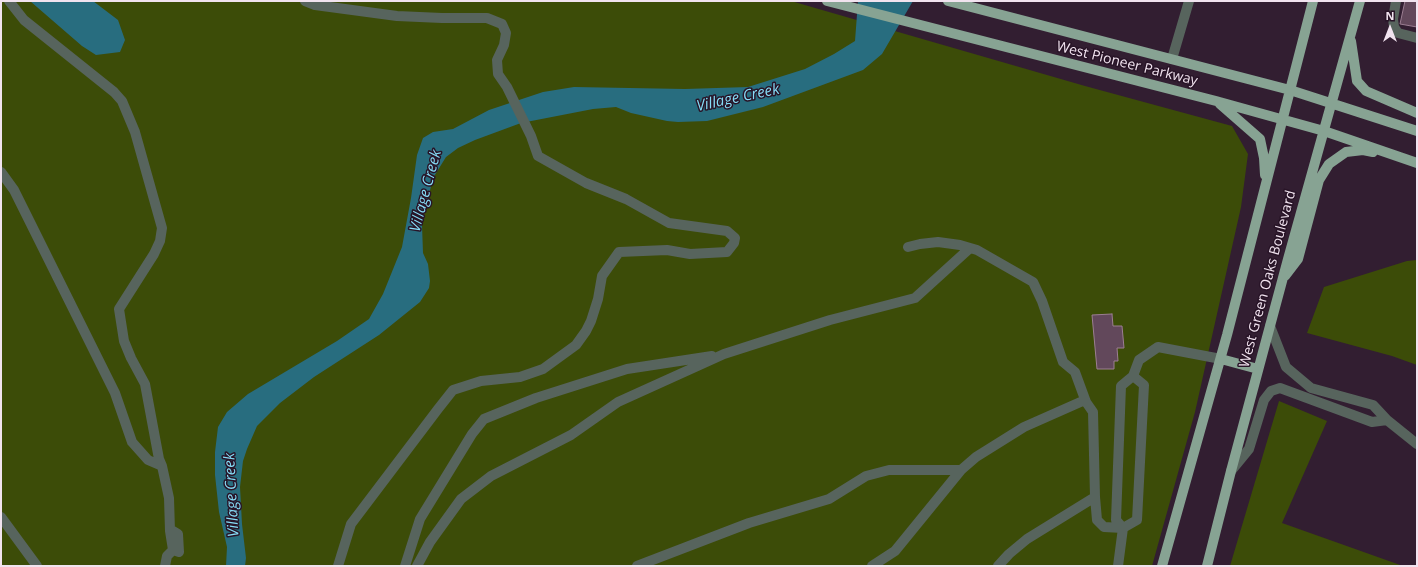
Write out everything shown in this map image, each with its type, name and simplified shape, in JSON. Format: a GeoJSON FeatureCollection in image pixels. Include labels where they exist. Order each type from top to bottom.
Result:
{"type":"FeatureCollection","features":[{"type":"Feature","properties":{"kind":"main road","name":"West Pioneer Parkway"},"geometry":{"type":"LineString","coordinates":[[827,1],[1324,131],[1417,162]]}},
{"type":"Feature","properties":{"kind":"main road","name":"West Pioneer Parkway"},"geometry":{"type":"LineString","coordinates":[[948,1],[1290,90],[1417,131]]}},
{"type":"Feature","properties":{"kind":"main road","name":"West Green Oaks Boulevard"},"geometry":{"type":"LineString","coordinates":[[1162,566],[1221,359],[1313,1]]}},
{"type":"Feature","properties":{"kind":"main road","name":"West Green Oaks Boulevard"},"geometry":{"type":"LineString","coordinates":[[1206,566],[1258,368],[1360,1]]}},
{"type":"Feature","properties":{"kind":"main road"},"geometry":{"type":"LineString","coordinates":[[1351,35],[1357,81],[1366,91],[1417,114]]}},
{"type":"Feature","properties":{"kind":"main road"},"geometry":{"type":"LineString","coordinates":[[1216,102],[1260,139],[1264,158],[1266,184]]}},
{"type":"Feature","properties":{"kind":"main road"},"geometry":{"type":"LineString","coordinates":[[1283,279],[1298,260],[1319,180],[1329,164],[1346,152],[1363,150],[1391,154]]}},
{"type":"Feature","properties":{"kind":"main road"},"geometry":{"type":"LineString","coordinates":[[1221,359],[1258,368]]}},
{"type":"Feature","properties":{"kind":"street"},"geometry":{"type":"LineString","coordinates":[[9,1],[24,20],[114,92],[122,101],[135,132],[162,228],[160,241],[154,254],[119,309],[124,341],[145,384],[168,498],[172,550],[167,556],[165,566]]}},
{"type":"Feature","properties":{"kind":"street"},"geometry":{"type":"LineString","coordinates":[[305,1],[315,5],[397,16],[487,18],[502,24],[506,33],[504,45],[497,60],[498,74],[507,87],[531,136],[538,156],[586,183],[626,199],[669,223],[727,231],[735,238],[734,243],[727,252],[690,254],[667,250],[619,252],[602,276],[598,299],[591,320],[586,331],[576,345],[543,369],[520,377],[481,381],[453,390],[351,524],[338,566]]}},
{"type":"Feature","properties":{"kind":"street"},"geometry":{"type":"LineString","coordinates":[[1172,59],[1189,1]]}},
{"type":"Feature","properties":{"kind":"street"},"geometry":{"type":"LineString","coordinates":[[1396,1],[1393,19],[1394,26],[1398,33],[1417,38]]}},
{"type":"Feature","properties":{"kind":"street"},"geometry":{"type":"LineString","coordinates":[[1,172],[14,190],[102,366],[115,394],[132,442],[148,460],[162,466]]}},
{"type":"Feature","properties":{"kind":"street"},"geometry":{"type":"LineString","coordinates":[[908,247],[938,242],[960,245],[978,250],[1033,282],[1042,302],[1063,362],[1075,372],[1085,400],[1093,412],[1097,520],[1104,527],[1123,528],[1137,520],[1144,385],[1133,376]]}},
{"type":"Feature","properties":{"kind":"street"},"geometry":{"type":"LineString","coordinates":[[417,566],[430,542],[461,499],[492,476],[571,435],[618,402],[724,354],[830,320],[915,298],[970,248]]}},
{"type":"Feature","properties":{"kind":"street"},"geometry":{"type":"LineString","coordinates":[[1270,326],[1286,367],[1311,388],[1373,405],[1387,420],[1417,444]]}},
{"type":"Feature","properties":{"kind":"street"},"geometry":{"type":"LineString","coordinates":[[1118,566],[1123,528],[1116,520],[1121,386],[1133,376],[1138,360],[1158,346],[1221,359]]}},
{"type":"Feature","properties":{"kind":"street"},"geometry":{"type":"LineString","coordinates":[[405,566],[420,519],[472,434],[484,419],[536,398],[627,368],[724,354]]}},
{"type":"Feature","properties":{"kind":"street"},"geometry":{"type":"LineString","coordinates":[[1230,471],[1250,449],[1264,400],[1271,391],[1280,388],[1372,422],[1387,420]]}},
{"type":"Feature","properties":{"kind":"street"},"geometry":{"type":"LineString","coordinates":[[1328,406],[1333,394]]}},
{"type":"Feature","properties":{"kind":"street"},"geometry":{"type":"LineString","coordinates":[[872,566],[895,552],[961,470],[976,456],[1024,427],[1085,400]]}},
{"type":"Feature","properties":{"kind":"street"},"geometry":{"type":"LineString","coordinates":[[637,566],[749,523],[829,499],[866,476],[889,470],[961,470]]}},
{"type":"Feature","properties":{"kind":"street"},"geometry":{"type":"LineString","coordinates":[[998,566],[1009,554],[1027,539],[1095,497]]}},
{"type":"Feature","properties":{"kind":"street"},"geometry":{"type":"LineString","coordinates":[[1,517],[38,566]]}},
{"type":"Feature","properties":{"kind":"green space"},"geometry":{"type":"Polygon","coordinates":[[[1,1],[791,1],[1085,86],[1232,126],[1248,154],[1241,207],[1195,412],[1152,566],[1,566],[1,1]]]}},
{"type":"Feature","properties":{"kind":"green space"},"geometry":{"type":"Polygon","coordinates":[[[1417,260],[1417,365],[1392,356],[1307,333],[1324,287],[1407,261],[1417,260]]]}},
{"type":"Feature","properties":{"kind":"green space"},"geometry":{"type":"Polygon","coordinates":[[[1279,401],[1327,421],[1282,523],[1403,566],[1230,566],[1279,401]]]}},
{"type":"Feature","properties":{"kind":"water"},"geometry":{"type":"Polygon","coordinates":[[[30,1],[93,1],[118,20],[125,40],[120,52],[96,55],[82,46],[30,1]]]}},
{"type":"Feature","properties":{"kind":"water","name":"Village Creek"},"geometry":{"type":"Polygon","coordinates":[[[858,1],[913,1],[882,54],[863,70],[763,107],[707,121],[667,121],[631,113],[616,107],[593,109],[521,123],[475,140],[458,148],[446,157],[433,178],[424,210],[422,225],[423,253],[428,264],[430,281],[429,288],[420,302],[379,335],[314,377],[280,403],[257,426],[243,461],[240,487],[246,558],[245,566],[226,566],[227,547],[219,512],[215,475],[215,452],[218,427],[227,412],[248,394],[337,341],[369,319],[383,294],[402,247],[417,155],[423,138],[433,132],[453,129],[489,110],[543,92],[574,87],[685,89],[748,87],[805,69],[855,41],[858,1]]]}},
{"type":"Feature","properties":{"kind":"building"},"geometry":{"type":"Polygon","coordinates":[[[1405,1],[1417,1],[1417,27],[1400,24],[1405,1]]]}},
{"type":"Feature","properties":{"kind":"building"},"geometry":{"type":"Polygon","coordinates":[[[1112,314],[1113,326],[1122,326],[1124,348],[1117,348],[1118,361],[1114,361],[1114,369],[1097,369],[1092,315],[1112,314]]]}}]}
